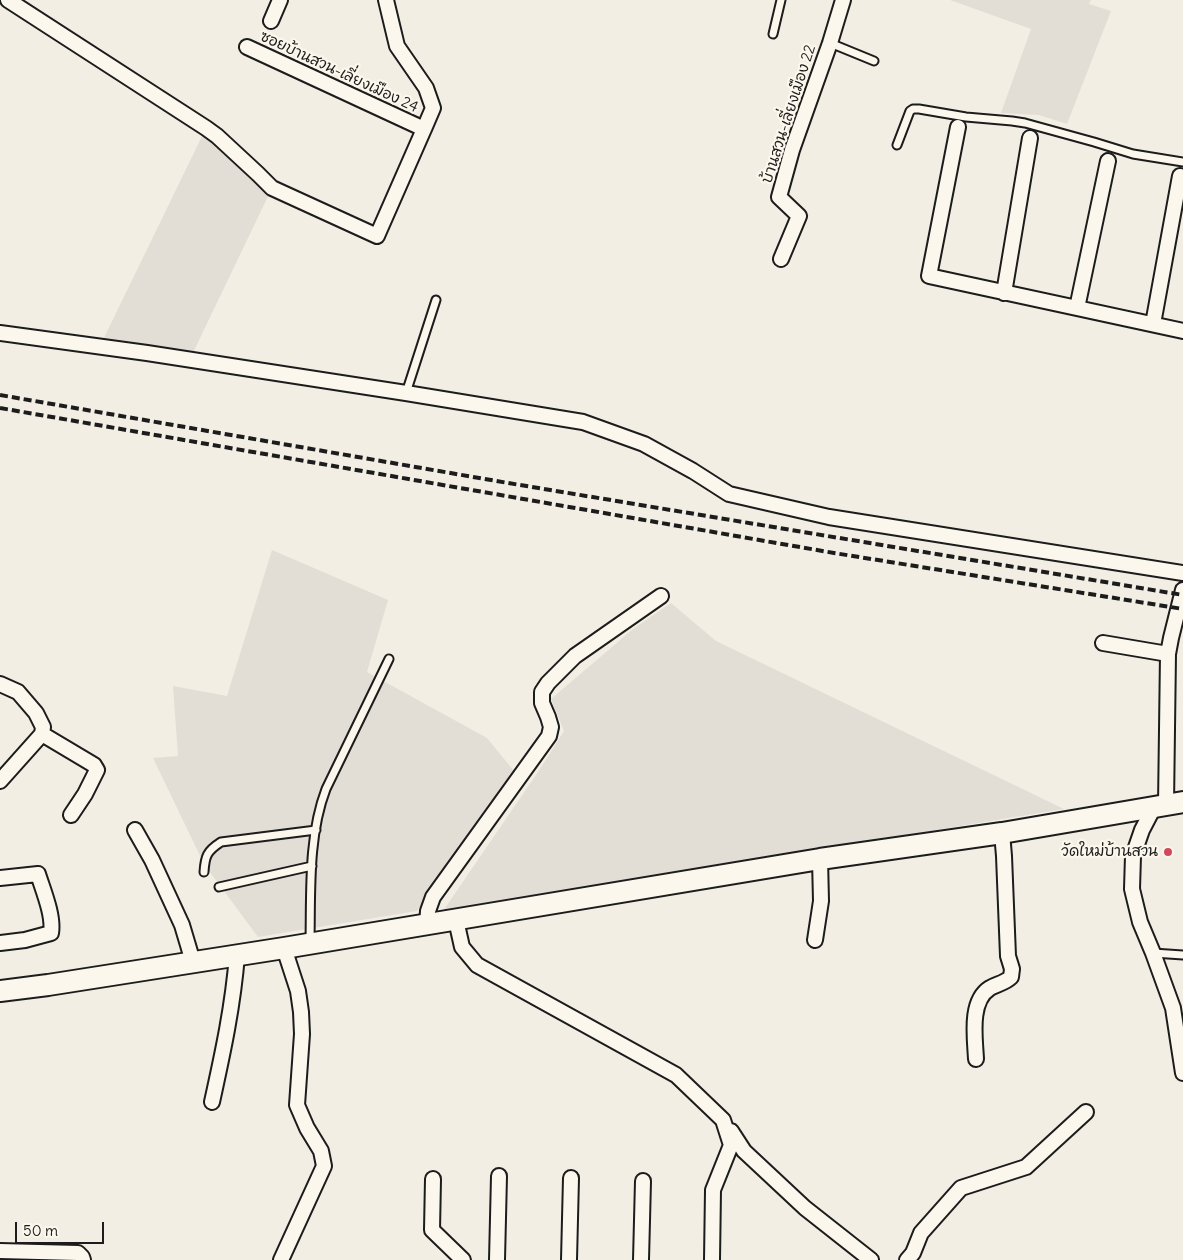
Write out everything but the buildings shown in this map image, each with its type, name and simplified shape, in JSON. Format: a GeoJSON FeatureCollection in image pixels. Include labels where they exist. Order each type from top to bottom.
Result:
{"type":"FeatureCollection","features":[{"type":"Feature","properties":{"kind":"street"},"geometry":{"type":"LineString","coordinates":[[8,0],[212,132],[272,188],[377,236],[424,129]]}},
{"type":"Feature","properties":{"kind":"street"},"geometry":{"type":"LineString","coordinates":[[271,21],[280,0]]}},
{"type":"Feature","properties":{"kind":"street","name":"ซอยบ้านสวน-เลี่ยงเมือง 24"},"geometry":{"type":"LineString","coordinates":[[247,47],[424,129],[433,108],[426,88],[397,46],[386,0]]}},
{"type":"Feature","properties":{"kind":"street","name":"บ้านสวน-เลี่ยงเมือง 22"},"geometry":{"type":"LineString","coordinates":[[780,259],[799,216],[779,197],[792,150],[830,43],[843,0]]}},
{"type":"Feature","properties":{"kind":"street"},"geometry":{"type":"LineString","coordinates":[[958,127],[929,276],[1183,331]]}},
{"type":"Feature","properties":{"kind":"street"},"geometry":{"type":"LineString","coordinates":[[1004,293],[1030,138]]}},
{"type":"Feature","properties":{"kind":"street"},"geometry":{"type":"LineString","coordinates":[[1077,308],[1108,161]]}},
{"type":"Feature","properties":{"kind":"street"},"geometry":{"type":"LineString","coordinates":[[1153,324],[1180,176]]}},
{"type":"Feature","properties":{"kind":"street"},"geometry":{"type":"LineString","coordinates":[[0,333],[147,352],[583,422],[644,444],[694,470],[729,494],[829,518],[1183,572]]}},
{"type":"Feature","properties":{"kind":"street"},"geometry":{"type":"LineString","coordinates":[[1183,590],[1170,638],[1168,654],[1168,804],[1142,830],[1133,856],[1132,889],[1140,922],[1178,1009],[1183,1073]]}},
{"type":"Feature","properties":{"kind":"street"},"geometry":{"type":"LineString","coordinates":[[427,925],[428,911],[433,897],[549,736],[551,727],[542,703],[542,692],[548,683],[575,656],[661,596]]}},
{"type":"Feature","properties":{"kind":"street"},"geometry":{"type":"LineString","coordinates":[[1103,643],[1168,654]]}},
{"type":"Feature","properties":{"kind":"street"},"geometry":{"type":"LineString","coordinates":[[0,684],[18,692],[36,712],[43,727],[42,734],[0,781]]}},
{"type":"Feature","properties":{"kind":"street"},"geometry":{"type":"LineString","coordinates":[[42,734],[94,765],[97,770],[85,794],[71,815]]}},
{"type":"Feature","properties":{"kind":"street"},"geometry":{"type":"LineString","coordinates":[[0,991],[310,944],[820,859],[1002,833],[1168,804]]}},
{"type":"Feature","properties":{"kind":"street"},"geometry":{"type":"LineString","coordinates":[[135,830],[152,860],[182,925],[193,962]]}},
{"type":"Feature","properties":{"kind":"street"},"geometry":{"type":"LineString","coordinates":[[976,1058],[976,1008],[990,988],[1011,977],[1012,969],[1008,956],[1002,833]]}},
{"type":"Feature","properties":{"kind":"street"},"geometry":{"type":"LineString","coordinates":[[815,940],[821,901],[820,859]]}},
{"type":"Feature","properties":{"kind":"street"},"geometry":{"type":"LineString","coordinates":[[0,878],[38,874],[46,898],[52,928],[51,933],[24,940],[0,943]]}},
{"type":"Feature","properties":{"kind":"street"},"geometry":{"type":"LineString","coordinates":[[456,920],[462,947],[478,965],[676,1075],[723,1120],[744,1151],[805,1208],[871,1260]]}},
{"type":"Feature","properties":{"kind":"street"},"geometry":{"type":"LineString","coordinates":[[281,1260],[324,1166],[321,1151],[307,1128],[297,1105],[302,1034],[301,1012],[298,991],[284,948]]}},
{"type":"Feature","properties":{"kind":"street"},"geometry":{"type":"LineString","coordinates":[[212,1102],[226,1039],[237,955]]}},
{"type":"Feature","properties":{"kind":"street"},"geometry":{"type":"LineString","coordinates":[[907,1260],[913,1253],[921,1233],[961,1188],[1026,1166],[1086,1112]]}},
{"type":"Feature","properties":{"kind":"street"},"geometry":{"type":"LineString","coordinates":[[712,1260],[713,1190],[731,1146],[723,1120]]}},
{"type":"Feature","properties":{"kind":"street"},"geometry":{"type":"LineString","coordinates":[[496,1260],[500,1176]]}},
{"type":"Feature","properties":{"kind":"street"},"geometry":{"type":"LineString","coordinates":[[569,1260],[571,1178]]}},
{"type":"Feature","properties":{"kind":"street"},"geometry":{"type":"LineString","coordinates":[[433,1179],[432,1230],[463,1260]]}},
{"type":"Feature","properties":{"kind":"street"},"geometry":{"type":"LineString","coordinates":[[641,1260],[643,1181]]}},
{"type":"Feature","properties":{"kind":"street"},"geometry":{"type":"LineString","coordinates":[[0,1252],[78,1253],[83,1260]]}},
{"type":"Feature","properties":{"kind":"lane"},"geometry":{"type":"LineString","coordinates":[[773,34],[781,0]]}},
{"type":"Feature","properties":{"kind":"lane"},"geometry":{"type":"LineString","coordinates":[[830,43],[874,62]]}},
{"type":"Feature","properties":{"kind":"lane"},"geometry":{"type":"LineString","coordinates":[[897,144],[910,111],[919,109],[966,117],[1025,123],[1133,154],[1183,162]]}},
{"type":"Feature","properties":{"kind":"lane"},"geometry":{"type":"LineString","coordinates":[[406,393],[436,300]]}},
{"type":"Feature","properties":{"kind":"lane"},"geometry":{"type":"LineString","coordinates":[[310,944],[312,866],[320,804],[389,659]]}},
{"type":"Feature","properties":{"kind":"lane"},"geometry":{"type":"LineString","coordinates":[[204,872],[205,859],[208,852],[221,842],[316,830]]}},
{"type":"Feature","properties":{"kind":"lane"},"geometry":{"type":"LineString","coordinates":[[219,887],[312,866]]}},
{"type":"Feature","properties":{"kind":"lane"},"geometry":{"type":"LineString","coordinates":[[1154,953],[1183,955]]}},
{"type":"Feature","properties":{"kind":"shaded area"},"geometry":{"type":"Polygon","coordinates":[[[950,0],[1091,0],[1089,4],[1111,11],[1067,124],[1039,115],[1001,113],[1031,29],[950,0]]]}},
{"type":"Feature","properties":{"kind":"shaded area"},"geometry":{"type":"Polygon","coordinates":[[[206,128],[272,188],[190,359],[100,346],[206,128]]]}},
{"type":"Feature","properties":{"kind":"shaded area"},"geometry":{"type":"Polygon","coordinates":[[[272,550],[388,600],[367,672],[487,738],[514,771],[417,911],[258,937],[204,864],[153,758],[178,756],[173,686],[227,696],[272,550]]]}},
{"type":"Feature","properties":{"kind":"shaded area"},"geometry":{"type":"Polygon","coordinates":[[[671,603],[716,641],[1064,809],[443,911],[564,731],[551,699],[633,629],[671,603]]]}},
{"type":"Feature","properties":{"kind":"railway"},"geometry":{"type":"LineString","coordinates":[[0,395],[508,483],[1183,595]]}},
{"type":"Feature","properties":{"kind":"railway"},"geometry":{"type":"LineString","coordinates":[[0,408],[834,553],[1183,609]]}},
{"type":"Feature","properties":{"kind":"place","name":"วัดใหม่บ้านสวน"},"geometry":{"type":"Point","coordinates":[1168,852]}}]}
